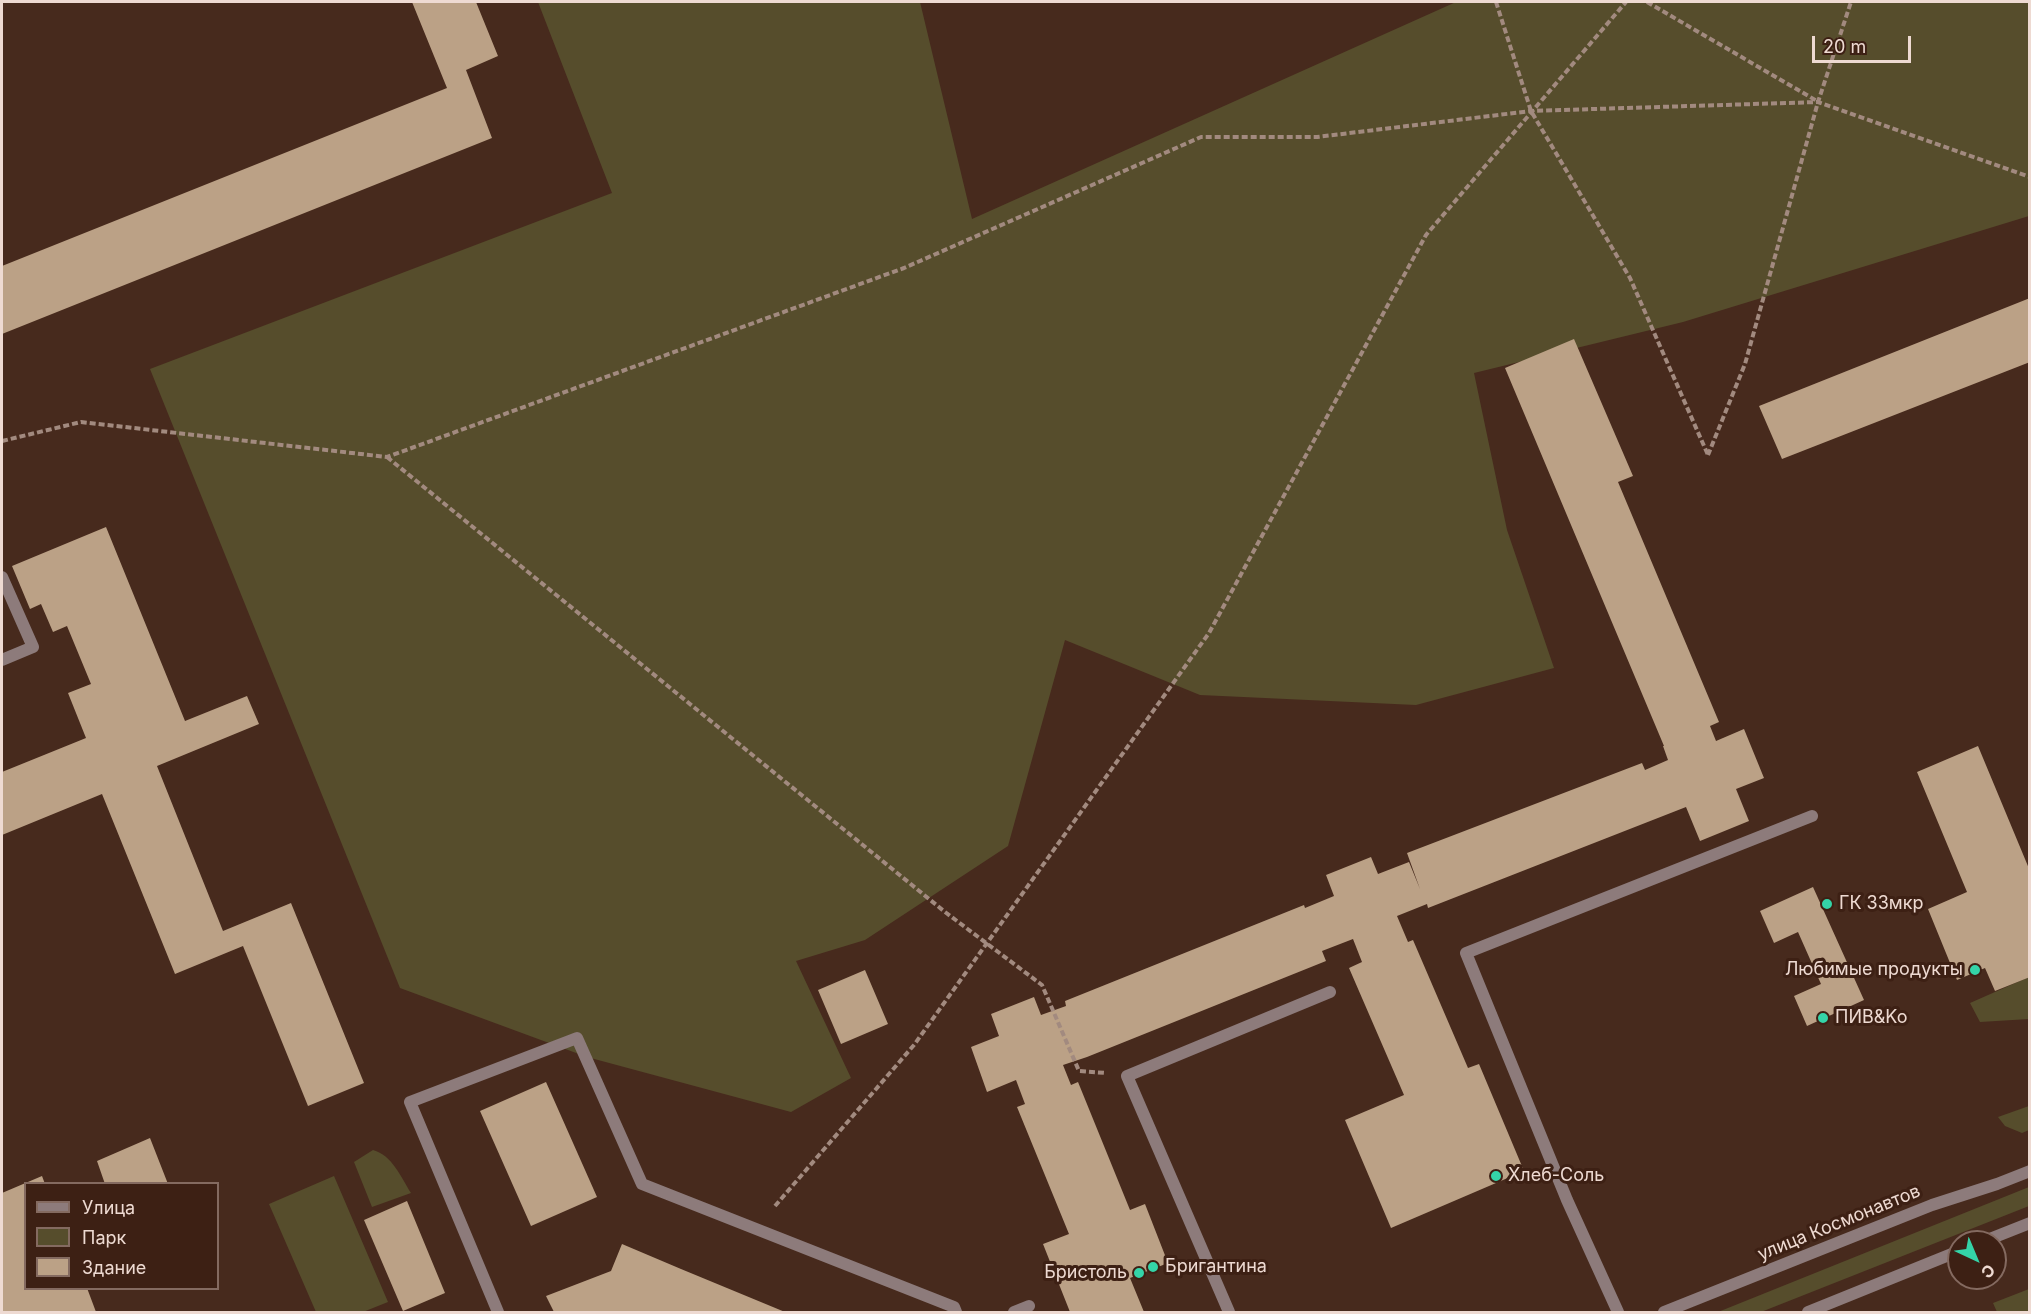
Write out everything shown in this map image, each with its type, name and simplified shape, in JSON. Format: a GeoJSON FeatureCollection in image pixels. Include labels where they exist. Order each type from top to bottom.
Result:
{"type":"FeatureCollection","features":[{"type":"Feature","properties":{"kind":"street"},"geometry":{"type":"LineString","coordinates":[[2,577],[33,647],[2,660]]}},
{"type":"Feature","properties":{"kind":"street"},"geometry":{"type":"LineString","coordinates":[[1618,1312],[1567,1200],[1466,953],[1812,816]]}},
{"type":"Feature","properties":{"kind":"street"},"geometry":{"type":"LineString","coordinates":[[1230,1312],[1127,1076],[1330,992]]}},
{"type":"Feature","properties":{"kind":"street"},"geometry":{"type":"LineString","coordinates":[[498,1312],[410,1102],[577,1038],[642,1184],[954,1307],[956,1312]]}},
{"type":"Feature","properties":{"kind":"street","name":"улица Космонавтов"},"geometry":{"type":"LineString","coordinates":[[1664,1312],[1932,1205],[2030,1171]]}},
{"type":"Feature","properties":{"kind":"street"},"geometry":{"type":"LineString","coordinates":[[2007,1232],[2030,1223]]}},
{"type":"Feature","properties":{"kind":"street"},"geometry":{"type":"LineString","coordinates":[[1808,1312],[1947,1256]]}},
{"type":"Feature","properties":{"kind":"street"},"geometry":{"type":"LineString","coordinates":[[1014,1312],[1029,1306]]}},
{"type":"Feature","properties":{"kind":"path"},"geometry":{"type":"LineString","coordinates":[[1496,2],[1531,111],[1630,278],[1708,455],[1744,364],[1818,102],[1851,2]]}},
{"type":"Feature","properties":{"kind":"path"},"geometry":{"type":"LineString","coordinates":[[775,1206],[914,1045],[1209,633],[1426,235],[1626,2]]}},
{"type":"Feature","properties":{"kind":"path"},"geometry":{"type":"LineString","coordinates":[[1647,2],[1818,102],[2030,177]]}},
{"type":"Feature","properties":{"kind":"path"},"geometry":{"type":"LineString","coordinates":[[2,441],[81,422],[387,457],[904,268],[1201,137],[1317,137],[1531,111],[1818,102]]}},
{"type":"Feature","properties":{"kind":"path"},"geometry":{"type":"LineString","coordinates":[[387,457],[945,912],[1042,985],[1079,1071],[1127,1076]]}},
{"type":"Feature","properties":{"kind":"green space"},"geometry":{"type":"Polygon","coordinates":[[[538,2],[920,2],[972,219],[1456,2],[2029,2],[2029,216],[1683,322],[1474,373],[1507,530],[1554,668],[1416,705],[1200,695],[1065,640],[1008,846],[865,940],[796,961],[851,1078],[791,1112],[587,1057],[400,988],[150,369],[612,193],[538,2]]]}},
{"type":"Feature","properties":{"kind":"green space"},"geometry":{"type":"Polygon","coordinates":[[[2029,977],[2029,1019],[1980,1022],[1970,1003],[2029,977]]]}},
{"type":"Feature","properties":{"kind":"green space"},"geometry":{"type":"Polygon","coordinates":[[[2029,1106],[2029,1130],[2022,1133],[2005,1126],[1998,1117],[2029,1106]]]}},
{"type":"Feature","properties":{"kind":"green space"},"geometry":{"type":"Polygon","coordinates":[[[373,1150],[391,1162],[411,1193],[372,1207],[354,1162],[373,1150]]]}},
{"type":"Feature","properties":{"kind":"green space"},"geometry":{"type":"Polygon","coordinates":[[[334,1176],[388,1302],[363,1312],[316,1312],[269,1204],[334,1176]]]}},
{"type":"Feature","properties":{"kind":"green space"},"geometry":{"type":"Polygon","coordinates":[[[2029,1187],[2029,1206],[1968,1230],[1947,1230],[1947,1238],[1761,1312],[1718,1312],[2029,1187]]]}},
{"type":"Feature","properties":{"kind":"green space"},"geometry":{"type":"Polygon","coordinates":[[[2029,1289],[2029,1312],[1997,1312],[1993,1303],[2029,1289]]]}},
{"type":"Feature","properties":{"kind":"building"},"geometry":{"type":"Polygon","coordinates":[[[412,2],[476,2],[498,56],[466,70],[492,138],[2,334],[2,266],[447,88],[412,2]]]}},
{"type":"Feature","properties":{"kind":"building"},"geometry":{"type":"Polygon","coordinates":[[[2030,298],[2030,362],[1782,459],[1759,406],[2030,298]]]}},
{"type":"Feature","properties":{"kind":"building"},"geometry":{"type":"Polygon","coordinates":[[[1574,339],[1633,476],[1618,482],[1719,722],[1710,726],[1716,741],[1744,729],[1764,778],[1736,789],[1749,821],[1700,841],[1686,807],[1428,908],[1427,904],[1397,916],[1408,942],[1413,940],[1468,1068],[1479,1064],[1524,1171],[1391,1228],[1345,1120],[1404,1095],[1349,968],[1362,962],[1353,939],[1322,951],[1326,961],[1063,1065],[1071,1085],[1078,1082],[1130,1210],[1145,1204],[1168,1263],[1130,1278],[1144,1312],[1070,1312],[1043,1244],[1069,1234],[1017,1107],[1025,1104],[1016,1080],[987,1092],[971,1047],[999,1036],[991,1014],[1034,997],[1041,1015],[1066,1006],[1065,1001],[1304,905],[1305,908],[1334,896],[1326,875],[1371,857],[1378,874],[1409,862],[1420,889],[1407,853],[1642,763],[1645,770],[1668,760],[1505,368],[1574,339]]]}},
{"type":"Feature","properties":{"kind":"building"},"geometry":{"type":"Polygon","coordinates":[[[106,527],[185,721],[247,696],[259,724],[157,766],[223,931],[291,903],[364,1083],[308,1106],[243,946],[175,974],[102,794],[2,835],[2,772],[86,738],[68,693],[91,684],[67,626],[53,632],[41,604],[30,609],[12,566],[106,527]]]}},
{"type":"Feature","properties":{"kind":"building"},"geometry":{"type":"Polygon","coordinates":[[[1978,746],[2030,871],[2030,977],[1995,991],[1985,968],[1957,980],[1928,909],[1967,892],[1917,772],[1978,746]]]}},
{"type":"Feature","properties":{"kind":"building"},"geometry":{"type":"Polygon","coordinates":[[[1813,887],[1864,1000],[1807,1026],[1794,996],[1821,984],[1798,932],[1774,943],[1760,911],[1813,887]]]}},
{"type":"Feature","properties":{"kind":"building"},"geometry":{"type":"Polygon","coordinates":[[[865,970],[888,1024],[841,1044],[818,990],[865,970]]]}},
{"type":"Feature","properties":{"kind":"building"},"geometry":{"type":"Polygon","coordinates":[[[546,1082],[597,1197],[531,1226],[480,1111],[546,1082]]]}},
{"type":"Feature","properties":{"kind":"building"},"geometry":{"type":"Polygon","coordinates":[[[150,1138],[167,1182],[104,1182],[97,1161],[150,1138]]]}},
{"type":"Feature","properties":{"kind":"building"},"geometry":{"type":"Polygon","coordinates":[[[42,1176],[44,1182],[28,1182],[42,1176]]]}},
{"type":"Feature","properties":{"kind":"building"},"geometry":{"type":"Polygon","coordinates":[[[24,1184],[24,1290],[88,1290],[96,1312],[2,1312],[2,1193],[24,1184]]]}},
{"type":"Feature","properties":{"kind":"building"},"geometry":{"type":"Polygon","coordinates":[[[407,1201],[445,1293],[403,1311],[364,1220],[407,1201]]]}},
{"type":"Feature","properties":{"kind":"building"},"geometry":{"type":"Polygon","coordinates":[[[622,1244],[785,1312],[554,1312],[546,1296],[611,1271],[622,1244]]]}},
{"type":"Feature","properties":{"kind":"place","name":"ГК 33мкр"},"geometry":{"type":"Point","coordinates":[1827,904]}},
{"type":"Feature","properties":{"kind":"place","name":"Любимые продукты"},"geometry":{"type":"Point","coordinates":[1975,970]}},
{"type":"Feature","properties":{"kind":"place","name":"ПИВ&Ko"},"geometry":{"type":"Point","coordinates":[1823,1018]}},
{"type":"Feature","properties":{"kind":"place","name":"Хлеб-Соль"},"geometry":{"type":"Point","coordinates":[1496,1176]}},
{"type":"Feature","properties":{"kind":"place","name":"Бригантина"},"geometry":{"type":"Point","coordinates":[1153,1267]}},
{"type":"Feature","properties":{"kind":"place","name":"Бристоль"},"geometry":{"type":"Point","coordinates":[1139,1273]}}]}
